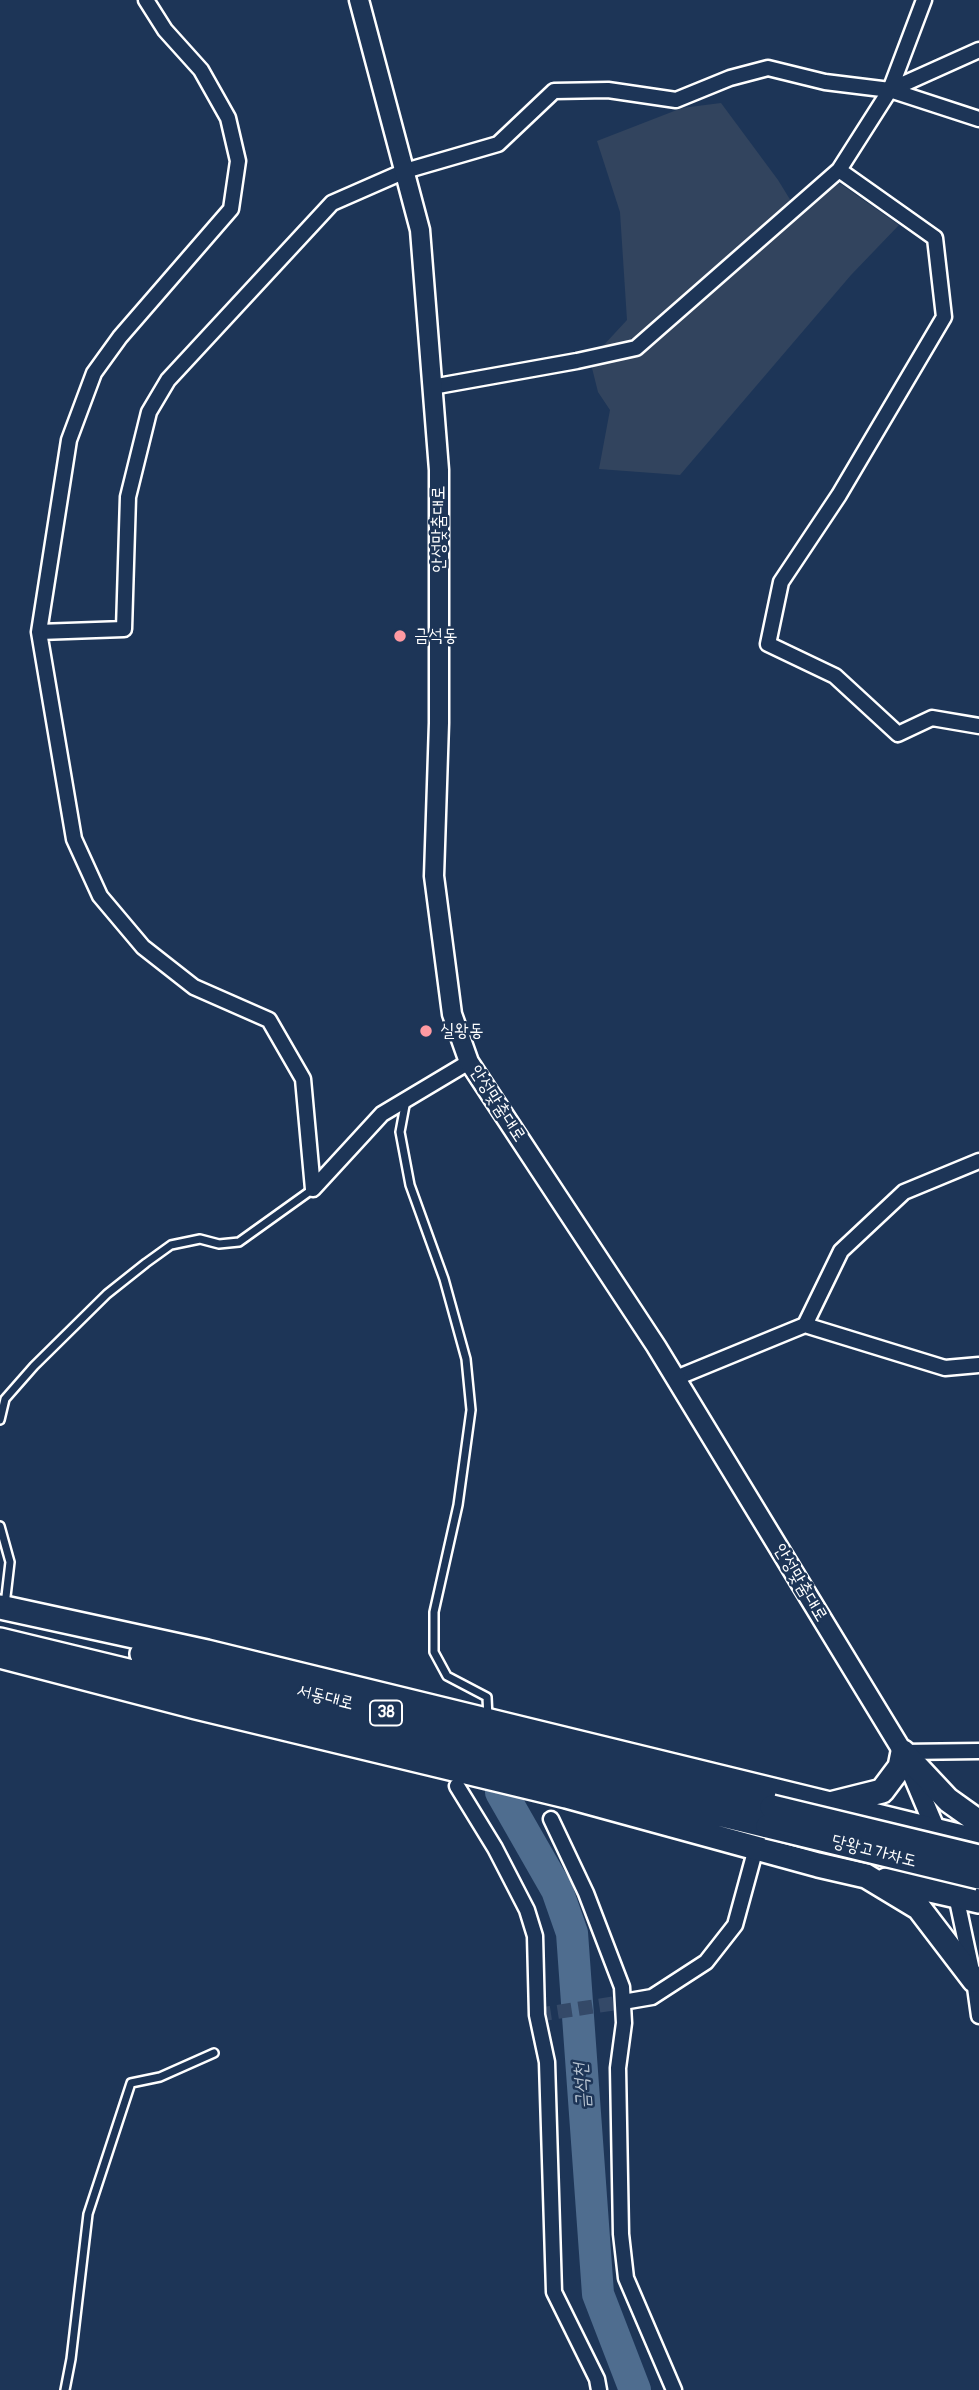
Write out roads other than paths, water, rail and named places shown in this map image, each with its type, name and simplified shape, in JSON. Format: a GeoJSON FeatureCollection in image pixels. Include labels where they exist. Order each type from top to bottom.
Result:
{"type":"FeatureCollection","features":[{"type":"Feature","properties":{"kind":"highway"},"geometry":{"type":"LineString","coordinates":[[2,1612],[207,1652],[979,1842]]}},
{"type":"Feature","properties":{"kind":"highway","name":"서동대로"},"geometry":{"type":"LineString","coordinates":[[2,1612],[770,1817]]}},
{"type":"Feature","properties":{"kind":"highway","name":"서동대로"},"geometry":{"type":"LineString","coordinates":[[0,1640],[770,1817]]}},
{"type":"Feature","properties":{"kind":"highway"},"geometry":{"type":"LineString","coordinates":[[0,1656],[196,1707],[566,1796],[866,1876],[954,1886],[979,1901]]}},
{"type":"Feature","properties":{"kind":"highway"},"geometry":{"type":"LineString","coordinates":[[830,1804],[882,1791],[900,1766],[903,1752]]}},
{"type":"Feature","properties":{"kind":"highway"},"geometry":{"type":"LineString","coordinates":[[903,1752],[948,1800],[979,1822]]}},
{"type":"Feature","properties":{"kind":"highway","name":"당왕고가차도"},"geometry":{"type":"LineString","coordinates":[[770,1817],[979,1857]]}},
{"type":"Feature","properties":{"kind":"highway","name":"당왕고가차도"},"geometry":{"type":"LineString","coordinates":[[770,1817],[979,1877]]}},
{"type":"Feature","properties":{"kind":"highway"},"geometry":{"type":"LineString","coordinates":[[866,1876],[919,1908],[976,1972]]}},
{"type":"Feature","properties":{"kind":"street"},"geometry":{"type":"LineString","coordinates":[[146,0],[165,30],[201,70],[228,118],[238,161],[231,209],[120,337],[93,373],[69,440],[39,632],[74,839],[100,896],[143,947],[194,987],[269,1020],[303,1080],[313,1189]]}},
{"type":"Feature","properties":{"kind":"street","name":"안성맞춤대로"},"geometry":{"type":"LineString","coordinates":[[359,0],[420,230],[439,470],[439,723],[435,876],[452,1014],[469,1062],[676,1378],[903,1752],[937,1832],[954,1886],[976,1972],[979,2016]]}},
{"type":"Feature","properties":{"kind":"street"},"geometry":{"type":"LineString","coordinates":[[432,387],[636,348],[839,170],[890,90],[924,0]]}},
{"type":"Feature","properties":{"kind":"street"},"geometry":{"type":"LineString","coordinates":[[890,90],[979,50]]}},
{"type":"Feature","properties":{"kind":"street"},"geometry":{"type":"LineString","coordinates":[[39,632],[124,629],[128,497],[149,412],[168,380],[331,203],[405,171],[498,144],[554,91],[608,90],[676,100],[730,78],[768,68],[825,82],[890,90],[979,119]]}},
{"type":"Feature","properties":{"kind":"street"},"geometry":{"type":"LineString","coordinates":[[839,170],[935,238],[944,317],[839,495],[781,582],[768,644],[835,676],[898,734],[932,718],[979,726]]}},
{"type":"Feature","properties":{"kind":"street"},"geometry":{"type":"LineString","coordinates":[[313,1189],[382,1114],[469,1062]]}},
{"type":"Feature","properties":{"kind":"street"},"geometry":{"type":"LineString","coordinates":[[805,1325],[841,1251],[904,1192],[979,1161]]}},
{"type":"Feature","properties":{"kind":"street"},"geometry":{"type":"LineString","coordinates":[[676,1378],[805,1325],[946,1368],[979,1365]]}},
{"type":"Feature","properties":{"kind":"street"},"geometry":{"type":"LineString","coordinates":[[903,1752],[979,1751]]}},
{"type":"Feature","properties":{"kind":"street"},"geometry":{"type":"LineString","coordinates":[[457,1786],[495,1847],[527,1910],[535,1936],[537,2015],[547,2062],[554,2291],[600,2390]]}},
{"type":"Feature","properties":{"kind":"street"},"geometry":{"type":"LineString","coordinates":[[551,1819],[586,1893],[622,1987],[624,2023],[618,2082],[621,2234],[626,2278],[674,2390]]}},
{"type":"Feature","properties":{"kind":"street"},"geometry":{"type":"LineString","coordinates":[[623,2002],[652,1997],[706,1962],[735,1925],[755,1848]]}},
{"type":"Feature","properties":{"kind":"lane"},"geometry":{"type":"LineString","coordinates":[[407,1099],[400,1132],[410,1185],[444,1279],[466,1359],[471,1410],[458,1505],[433,1612],[434,1652],[447,1676],[487,1698],[488,1720]]}},
{"type":"Feature","properties":{"kind":"lane"},"geometry":{"type":"LineString","coordinates":[[0,1420],[5,1399],[34,1366],[107,1294],[146,1263],[171,1245],[200,1239],[219,1244],[239,1242],[313,1189]]}},
{"type":"Feature","properties":{"kind":"lane"},"geometry":{"type":"LineString","coordinates":[[0,1526],[10,1562],[2,1612]]}},
{"type":"Feature","properties":{"kind":"lane"},"geometry":{"type":"LineString","coordinates":[[65,2390],[88,2214],[131,2083],[160,2077],[214,2053]]}},
{"type":"Feature","properties":{"kind":"waterway","name":"금석천"},"geometry":{"type":"LineString","coordinates":[[501,1792],[557,1890],[572,1933],[598,2294],[635,2390]]}},
{"type":"Feature","properties":{"kind":"tunnel"},"geometry":{"type":"LineString","coordinates":[[537,2015],[623,2002]]}},
{"type":"Feature","properties":{"kind":"place","name":"금석동"},"geometry":{"type":"Point","coordinates":[400,636]}},
{"type":"Feature","properties":{"kind":"place","name":"실왕동"},"geometry":{"type":"Point","coordinates":[426,1031]}}]}
